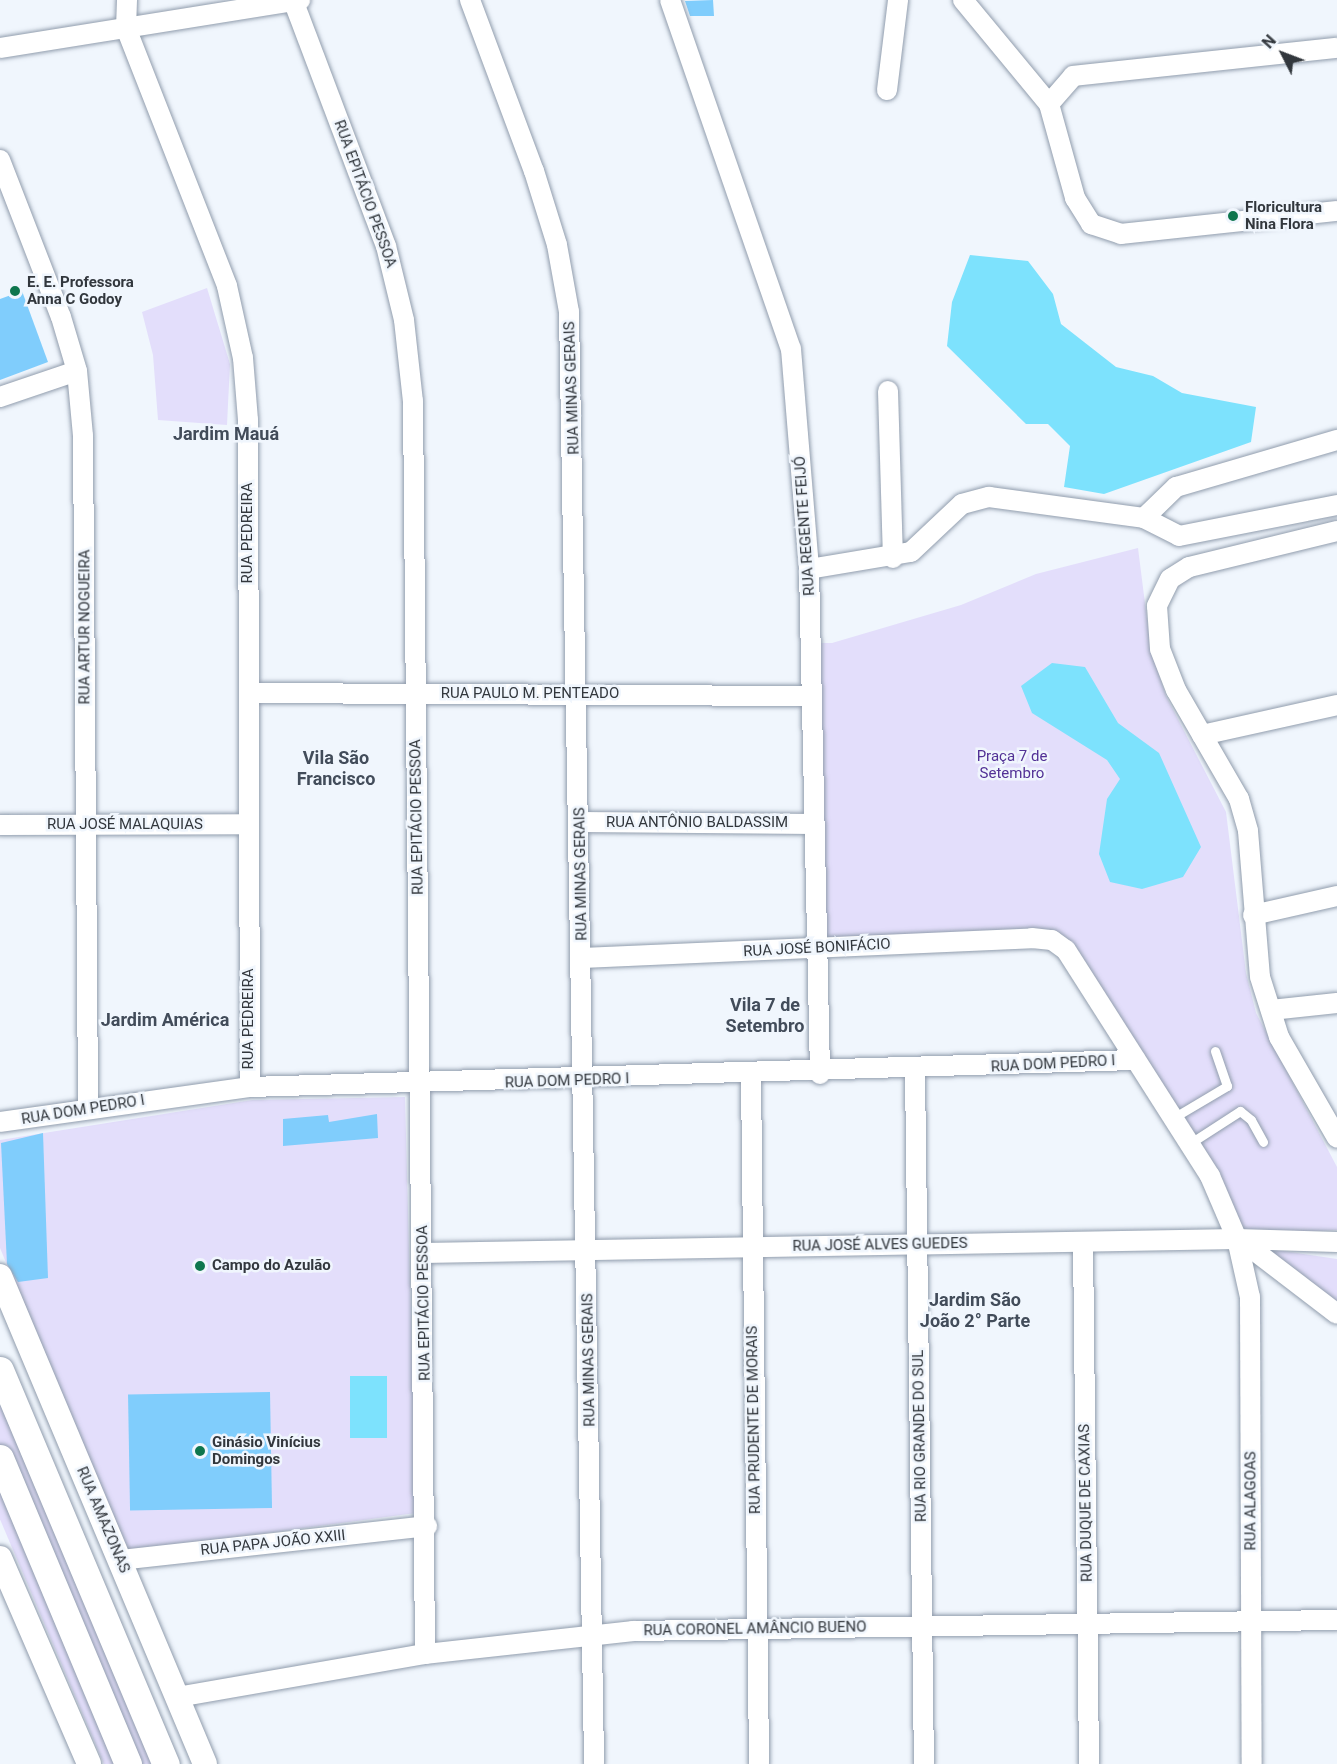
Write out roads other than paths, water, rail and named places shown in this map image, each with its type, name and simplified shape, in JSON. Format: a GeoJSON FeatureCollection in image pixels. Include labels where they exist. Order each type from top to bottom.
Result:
{"type":"FeatureCollection","features":[{"type":"Feature","properties":{"kind":"main road"},"geometry":{"type":"LineString","coordinates":[[0,1370],[166,1764]]}},
{"type":"Feature","properties":{"kind":"main road"},"geometry":{"type":"LineString","coordinates":[[0,1458],[128,1764]]}},
{"type":"Feature","properties":{"kind":"street","name":"RUA PEDREIRA"},"geometry":{"type":"LineString","coordinates":[[127,0],[126,28],[226,286],[243,358],[249,693],[250,1087]]}},
{"type":"Feature","properties":{"kind":"street"},"geometry":{"type":"LineString","coordinates":[[0,48],[295,0]]}},
{"type":"Feature","properties":{"kind":"street","name":"RUA EPITÁCIO PESSOA"},"geometry":{"type":"LineString","coordinates":[[295,0],[387,246],[404,320],[412,401],[426,1526],[425,1654]]}},
{"type":"Feature","properties":{"kind":"street","name":"RUA MINAS GERAIS"},"geometry":{"type":"LineString","coordinates":[[470,0],[534,171],[557,245],[569,312],[588,1251],[594,1764]]}},
{"type":"Feature","properties":{"kind":"street","name":"RUA REGENTE FEIJÓ"},"geometry":{"type":"LineString","coordinates":[[670,0],[791,349],[809,569],[820,1074]]}},
{"type":"Feature","properties":{"kind":"street"},"geometry":{"type":"LineString","coordinates":[[887,90],[898,0]]}},
{"type":"Feature","properties":{"kind":"street"},"geometry":{"type":"LineString","coordinates":[[963,0],[1050,104],[1075,198],[1091,224],[1121,234],[1337,211]]}},
{"type":"Feature","properties":{"kind":"street"},"geometry":{"type":"LineString","coordinates":[[1050,104],[1073,76],[1337,48]]}},
{"type":"Feature","properties":{"kind":"street","name":"RUA ARTUR NOGUEIRA"},"geometry":{"type":"LineString","coordinates":[[0,160],[5,190],[77,371],[83,436],[88,1108]]}},
{"type":"Feature","properties":{"kind":"street"},"geometry":{"type":"LineString","coordinates":[[0,396],[77,371]]}},
{"type":"Feature","properties":{"kind":"street"},"geometry":{"type":"LineString","coordinates":[[888,391],[893,558]]}},
{"type":"Feature","properties":{"kind":"street"},"geometry":{"type":"LineString","coordinates":[[1144,518],[1176,487],[1337,440]]}},
{"type":"Feature","properties":{"kind":"street"},"geometry":{"type":"LineString","coordinates":[[809,569],[893,558],[911,552],[962,504],[989,496],[1144,518],[1179,536],[1337,505]]}},
{"type":"Feature","properties":{"kind":"street"},"geometry":{"type":"LineString","coordinates":[[1337,531],[1189,567],[1170,579],[1157,606],[1160,649],[1202,735],[1239,799],[1248,831],[1253,915],[1271,1010],[1279,1037],[1337,1138]]}},
{"type":"Feature","properties":{"kind":"street","name":"RUA PAULO M. PENTEADO"},"geometry":{"type":"LineString","coordinates":[[249,693],[812,696]]}},
{"type":"Feature","properties":{"kind":"street"},"geometry":{"type":"LineString","coordinates":[[1202,735],[1337,705]]}},
{"type":"Feature","properties":{"kind":"street","name":"RUA ANTÔNIO BALDASSIM"},"geometry":{"type":"LineString","coordinates":[[580,822],[814,824]]}},
{"type":"Feature","properties":{"kind":"street","name":"RUA JOSÉ MALAQUIAS"},"geometry":{"type":"LineString","coordinates":[[0,825],[249,824]]}},
{"type":"Feature","properties":{"kind":"street"},"geometry":{"type":"LineString","coordinates":[[1253,915],[1337,896]]}},
{"type":"Feature","properties":{"kind":"street","name":"RUA JOSÉ BONIFÁCIO"},"geometry":{"type":"LineString","coordinates":[[582,958],[1052,940],[1066,950],[1136,1060]]}},
{"type":"Feature","properties":{"kind":"street"},"geometry":{"type":"LineString","coordinates":[[1271,1010],[1337,1003]]}},
{"type":"Feature","properties":{"kind":"street"},"geometry":{"type":"LineString","coordinates":[[1136,1060],[1189,1144],[1238,1239],[1337,1314]]}},
{"type":"Feature","properties":{"kind":"street","name":"RUA DOM PEDRO I"},"geometry":{"type":"LineString","coordinates":[[0,1122],[250,1087],[820,1074],[1136,1060]]}},
{"type":"Feature","properties":{"kind":"street","name":"RUA RIO GRANDE DO SUL"},"geometry":{"type":"LineString","coordinates":[[915,1071],[924,1764]]}},
{"type":"Feature","properties":{"kind":"street","name":"RUA PRUDENTE DE MORAIS"},"geometry":{"type":"LineString","coordinates":[[751,1076],[759,1764]]}},
{"type":"Feature","properties":{"kind":"street","name":"RUA JOSÉ ALVES GUEDES"},"geometry":{"type":"LineString","coordinates":[[423,1253],[1238,1239],[1337,1242]]}},
{"type":"Feature","properties":{"kind":"street","name":"RUA ALAGOAS"},"geometry":{"type":"LineString","coordinates":[[1238,1239],[1250,1297],[1251,1764]]}},
{"type":"Feature","properties":{"kind":"street","name":"RUA DUQUE DE CAXIAS"},"geometry":{"type":"LineString","coordinates":[[1083,1242],[1089,1764]]}},
{"type":"Feature","properties":{"kind":"street","name":"RUA AMAZONAS"},"geometry":{"type":"LineString","coordinates":[[0,1276],[205,1764]]}},
{"type":"Feature","properties":{"kind":"street","name":"RUA PAPA JOÃO XXIII"},"geometry":{"type":"LineString","coordinates":[[120,1560],[426,1526]]}},
{"type":"Feature","properties":{"kind":"street"},"geometry":{"type":"LineString","coordinates":[[0,1558],[88,1764]]}},
{"type":"Feature","properties":{"kind":"street","name":"RUA CORONEL AMÂNCIO BUENO"},"geometry":{"type":"LineString","coordinates":[[178,1697],[425,1654],[592,1636],[757,1630],[1337,1620]]}},
{"type":"Feature","properties":{"kind":"lane"},"geometry":{"type":"LineString","coordinates":[[1173,1118],[1227,1086],[1215,1051]]}},
{"type":"Feature","properties":{"kind":"lane"},"geometry":{"type":"LineString","coordinates":[[1189,1144],[1240,1111],[1251,1120],[1263,1142]]}},
{"type":"Feature","properties":{"kind":"water"},"geometry":{"type":"Polygon","coordinates":[[[970,255],[1028,261],[1053,294],[1061,324],[1116,367],[1153,376],[1182,393],[1256,407],[1251,442],[1104,494],[1064,487],[1070,446],[1048,424],[1026,424],[947,346],[952,302],[970,255]]]}},
{"type":"Feature","properties":{"kind":"water"},"geometry":{"type":"Polygon","coordinates":[[[1052,663],[1085,667],[1118,723],[1159,753],[1201,847],[1183,877],[1142,889],[1110,882],[1099,854],[1107,799],[1120,779],[1107,760],[1032,713],[1021,686],[1052,663]]]}},
{"type":"Feature","properties":{"kind":"water"},"geometry":{"type":"Polygon","coordinates":[[[350,1376],[387,1376],[387,1438],[350,1438],[350,1376]]]}},
{"type":"Feature","properties":{"kind":"place","name":"Floricultura Nina Flora"},"geometry":{"type":"Point","coordinates":[1233,216]}},
{"type":"Feature","properties":{"kind":"place","name":"E. E. Professora Anna C Godoy"},"geometry":{"type":"Point","coordinates":[15,291]}},
{"type":"Feature","properties":{"kind":"place","name":"Campo do Azulão"},"geometry":{"type":"Point","coordinates":[200,1266]}},
{"type":"Feature","properties":{"kind":"place","name":"Ginásio Vinícius Domingos"},"geometry":{"type":"Point","coordinates":[200,1451]}},
{"type":"Feature","properties":{"kind":"district","name":"Jardim Mauá"},"geometry":{"type":"Point","coordinates":[226,434]}},
{"type":"Feature","properties":{"kind":"district","name":"Vila São Francisco"},"geometry":{"type":"Point","coordinates":[336,769]}},
{"type":"Feature","properties":{"kind":"district","name":"Vila 7 de Setembro"},"geometry":{"type":"Point","coordinates":[765,1016]}},
{"type":"Feature","properties":{"kind":"district","name":"Jardim América"},"geometry":{"type":"Point","coordinates":[165,1020]}},
{"type":"Feature","properties":{"kind":"district","name":"Jardim São João 2° Parte"},"geometry":{"type":"Point","coordinates":[975,1311]}},
{"type":"Feature","properties":{"kind":"park label","name":"Praça 7 de Setembro"},"geometry":{"type":"Point","coordinates":[1012,764]}}]}
